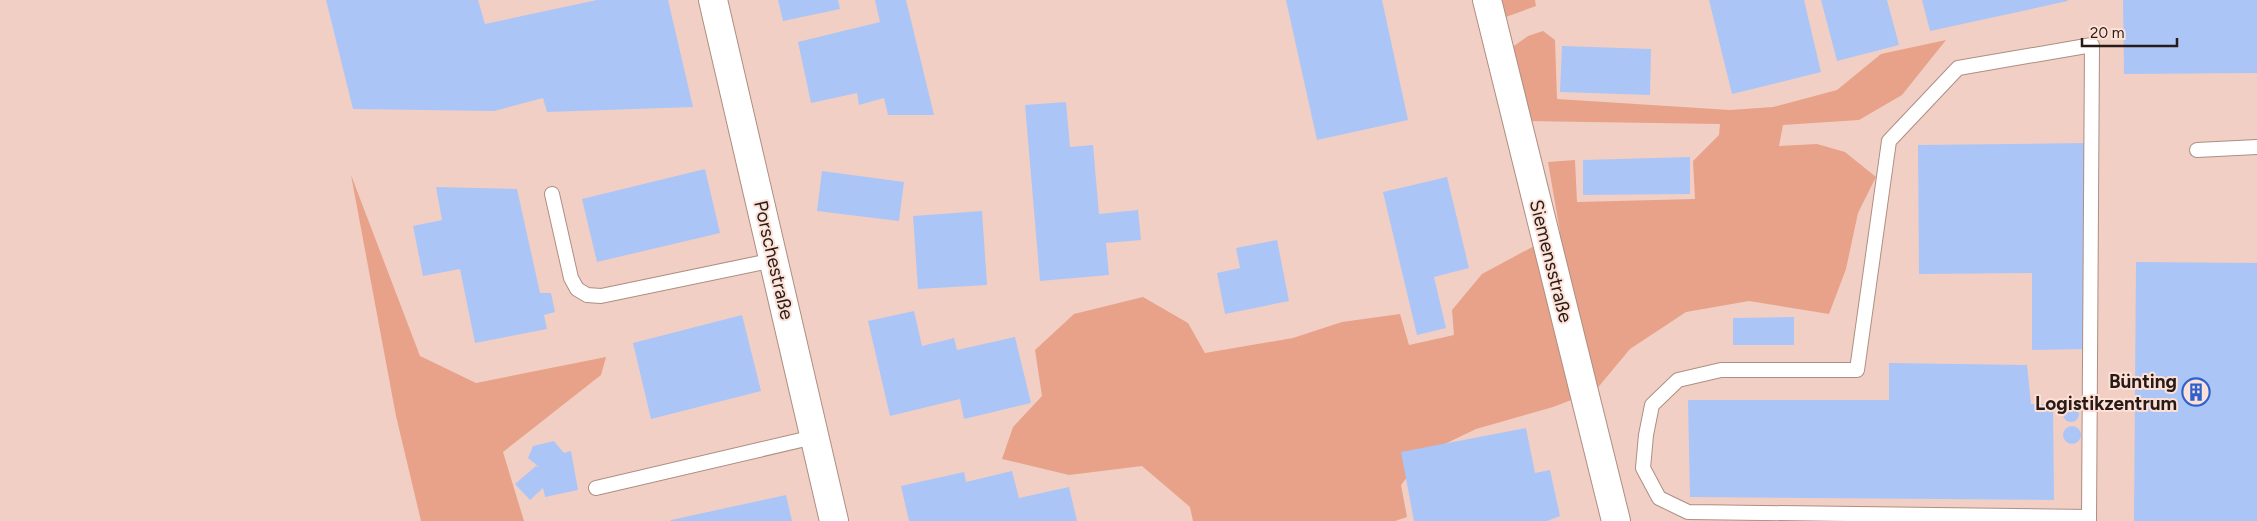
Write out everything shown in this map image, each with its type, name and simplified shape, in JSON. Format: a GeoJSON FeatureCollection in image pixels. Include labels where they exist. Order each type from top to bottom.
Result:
{"type":"FeatureCollection","features":[{"type":"Feature","properties":{"kind":"street","name":"Porschestraße"},"geometry":{"type":"LineString","coordinates":[[713,0],[834,521]]}},
{"type":"Feature","properties":{"kind":"street","name":"Siemensstraße"},"geometry":{"type":"LineString","coordinates":[[1487,0],[1616,521]]}},
{"type":"Feature","properties":{"kind":"lane"},"geometry":{"type":"LineString","coordinates":[[2092,45],[2090,448],[2089,519],[1688,512],[1659,498],[1643,468],[1652,405],[1678,380],[1721,370],[1857,370],[1889,141],[1958,68],[2092,45]]}},
{"type":"Feature","properties":{"kind":"lane"},"geometry":{"type":"LineString","coordinates":[[2197,150],[2257,147]]}},
{"type":"Feature","properties":{"kind":"lane"},"geometry":{"type":"LineString","coordinates":[[552,194],[571,278],[578,289],[586,295],[616,294],[774,260]]}},
{"type":"Feature","properties":{"kind":"lane"},"geometry":{"type":"LineString","coordinates":[[596,488],[814,438]]}},
{"type":"Feature","properties":{"kind":"shaded area"},"geometry":{"type":"Polygon","coordinates":[[[0,0],[2257,0],[2257,521],[0,521],[0,0]]]}},
{"type":"Feature","properties":{"kind":"shaded area"},"geometry":{"type":"Polygon","coordinates":[[[1487,0],[1535,0],[1536,6],[1492,22],[1487,0]]]}},
{"type":"Feature","properties":{"kind":"shaded area"},"geometry":{"type":"Polygon","coordinates":[[[1543,31],[1555,40],[1557,99],[1730,110],[1773,107],[1837,90],[1881,54],[1946,40],[1902,95],[1859,120],[1783,125],[1779,146],[1817,144],[1845,152],[1876,177],[1858,213],[1846,269],[1829,314],[1749,301],[1686,312],[1630,349],[1595,391],[1553,407],[1476,429],[1426,453],[1401,485],[1407,517],[1395,521],[1193,521],[1190,507],[1142,466],[1069,475],[1002,459],[1013,427],[1042,396],[1035,350],[1074,314],[1143,297],[1188,323],[1205,353],[1293,338],[1342,322],[1400,314],[1409,345],[1454,335],[1452,310],[1482,274],[1560,232],[1548,162],[1575,160],[1577,202],[1695,199],[1693,161],[1719,135],[1720,124],[1517,121],[1501,55],[1528,36],[1543,31]]]}},
{"type":"Feature","properties":{"kind":"shaded area"},"geometry":{"type":"Polygon","coordinates":[[[351,175],[420,356],[476,383],[606,357],[601,375],[503,452],[524,521],[421,521],[396,416],[351,175]]]}},
{"type":"Feature","properties":{"kind":"building"},"geometry":{"type":"Polygon","coordinates":[[[326,0],[478,0],[485,24],[597,0],[668,0],[693,107],[547,112],[543,98],[494,111],[353,109],[326,0]]]}},
{"type":"Feature","properties":{"kind":"building"},"geometry":{"type":"Polygon","coordinates":[[[778,0],[838,0],[840,9],[783,21],[778,0]]]}},
{"type":"Feature","properties":{"kind":"building"},"geometry":{"type":"Polygon","coordinates":[[[875,0],[906,0],[934,115],[888,115],[884,98],[859,105],[857,93],[811,103],[798,42],[880,22],[875,0]]]}},
{"type":"Feature","properties":{"kind":"building"},"geometry":{"type":"Polygon","coordinates":[[[1286,0],[1382,0],[1408,120],[1317,140],[1286,0]]]}},
{"type":"Feature","properties":{"kind":"building"},"geometry":{"type":"Polygon","coordinates":[[[1709,0],[1804,0],[1821,72],[1732,94],[1709,0]]]}},
{"type":"Feature","properties":{"kind":"building"},"geometry":{"type":"Polygon","coordinates":[[[1821,0],[1887,0],[1899,45],[1837,61],[1821,0]]]}},
{"type":"Feature","properties":{"kind":"building"},"geometry":{"type":"Polygon","coordinates":[[[1922,0],[2067,0],[2068,1],[1930,31],[1922,0]]]}},
{"type":"Feature","properties":{"kind":"building"},"geometry":{"type":"Polygon","coordinates":[[[2123,0],[2257,0],[2257,73],[2124,74],[2123,0]]]}},
{"type":"Feature","properties":{"kind":"building"},"geometry":{"type":"Polygon","coordinates":[[[1562,46],[1651,49],[1650,95],[1560,92],[1562,46]]]}},
{"type":"Feature","properties":{"kind":"building"},"geometry":{"type":"Polygon","coordinates":[[[1066,102],[1070,147],[1093,145],[1099,214],[1138,210],[1141,240],[1106,243],[1109,275],[1040,281],[1025,105],[1066,102]]]}},
{"type":"Feature","properties":{"kind":"building"},"geometry":{"type":"Polygon","coordinates":[[[2087,143],[2088,349],[2032,350],[2032,273],[1919,274],[1918,145],[2087,143]]]}},
{"type":"Feature","properties":{"kind":"building"},"geometry":{"type":"Polygon","coordinates":[[[1690,157],[1690,194],[1583,195],[1583,160],[1690,157]]]}},
{"type":"Feature","properties":{"kind":"building"},"geometry":{"type":"Polygon","coordinates":[[[705,169],[720,233],[597,262],[582,199],[705,169]]]}},
{"type":"Feature","properties":{"kind":"building"},"geometry":{"type":"Polygon","coordinates":[[[822,171],[904,182],[899,221],[817,211],[822,171]]]}},
{"type":"Feature","properties":{"kind":"building"},"geometry":{"type":"Polygon","coordinates":[[[1447,177],[1469,268],[1434,277],[1446,328],[1417,335],[1383,192],[1447,177]]]}},
{"type":"Feature","properties":{"kind":"building"},"geometry":{"type":"Polygon","coordinates":[[[436,187],[517,189],[540,293],[551,293],[555,312],[544,315],[547,329],[475,343],[460,269],[423,276],[413,226],[442,220],[436,187]]]}},
{"type":"Feature","properties":{"kind":"building"},"geometry":{"type":"Polygon","coordinates":[[[982,211],[987,285],[918,289],[913,216],[982,211]]]}},
{"type":"Feature","properties":{"kind":"building"},"geometry":{"type":"Polygon","coordinates":[[[1277,240],[1289,301],[1225,314],[1217,273],[1240,268],[1236,248],[1277,240]]]}},
{"type":"Feature","properties":{"kind":"building","name":"Bünting Logistikzentrum"},"geometry":{"type":"Polygon","coordinates":[[[2136,262],[2257,263],[2257,521],[2134,521],[2136,262]]]}},
{"type":"Feature","properties":{"kind":"building"},"geometry":{"type":"Polygon","coordinates":[[[914,311],[922,346],[954,338],[957,350],[1015,337],[1031,403],[964,419],[960,399],[890,416],[868,321],[914,311]]]}},
{"type":"Feature","properties":{"kind":"building"},"geometry":{"type":"Polygon","coordinates":[[[742,315],[761,391],[651,419],[633,343],[742,315]]]}},
{"type":"Feature","properties":{"kind":"building"},"geometry":{"type":"Polygon","coordinates":[[[1794,317],[1794,345],[1733,345],[1733,318],[1794,317]]]}},
{"type":"Feature","properties":{"kind":"building"},"geometry":{"type":"Polygon","coordinates":[[[1889,363],[2027,365],[2031,404],[2053,404],[2054,500],[1690,497],[1688,400],[1889,400],[1889,363]]]}},
{"type":"Feature","properties":{"kind":"building"},"geometry":{"type":"Polygon","coordinates":[[[2071,406],[2077,408],[2079,414],[2077,420],[2071,422],[2065,420],[2063,414],[2065,408],[2071,406]]]}},
{"type":"Feature","properties":{"kind":"building"},"geometry":{"type":"Polygon","coordinates":[[[2072,426],[2078,429],[2081,435],[2078,441],[2072,444],[2066,441],[2063,435],[2066,429],[2072,426]]]}},
{"type":"Feature","properties":{"kind":"building"},"geometry":{"type":"Polygon","coordinates":[[[1526,428],[1535,473],[1550,470],[1560,516],[1547,521],[1414,521],[1401,452],[1526,428]]]}},
{"type":"Feature","properties":{"kind":"building"},"geometry":{"type":"Polygon","coordinates":[[[554,441],[564,453],[571,451],[578,490],[545,497],[543,488],[530,500],[515,484],[536,466],[539,467],[528,458],[533,446],[554,441]]]}},
{"type":"Feature","properties":{"kind":"building"},"geometry":{"type":"Polygon","coordinates":[[[1012,471],[1019,498],[1069,487],[1077,521],[909,521],[901,486],[964,472],[966,482],[1012,471]]]}},
{"type":"Feature","properties":{"kind":"building"},"geometry":{"type":"Polygon","coordinates":[[[786,495],[792,521],[671,521],[671,520],[786,495]]]}},
{"type":"Feature","properties":{"kind":"place","name":"Bünting Logistikzentrum"},"geometry":{"type":"Point","coordinates":[2196,392]}}]}
